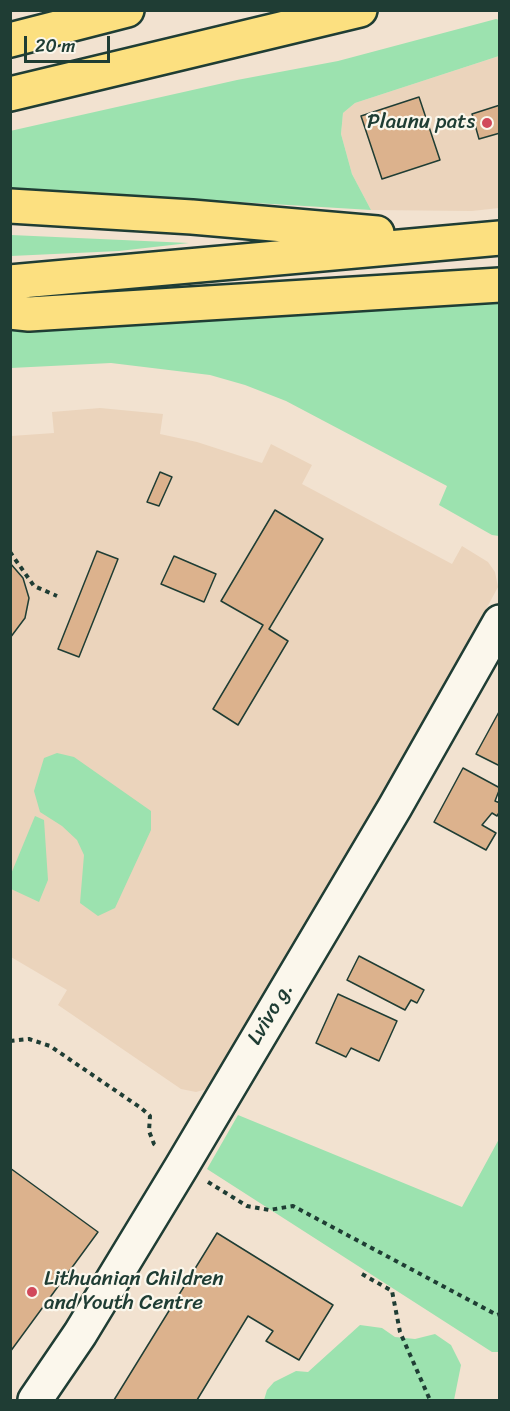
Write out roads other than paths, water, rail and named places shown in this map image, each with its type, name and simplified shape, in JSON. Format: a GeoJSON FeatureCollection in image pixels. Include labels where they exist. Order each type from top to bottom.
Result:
{"type":"FeatureCollection","features":[{"type":"Feature","properties":{"kind":"main road"},"geometry":{"type":"LineString","coordinates":[[10,40],[127,10]]}},
{"type":"Feature","properties":{"kind":"main road"},"geometry":{"type":"LineString","coordinates":[[287,26],[326,10]]}},
{"type":"Feature","properties":{"kind":"main road"},"geometry":{"type":"LineString","coordinates":[[10,94],[360,10]]}},
{"type":"Feature","properties":{"kind":"main road"},"geometry":{"type":"LineString","coordinates":[[10,206],[192,217],[461,240]]}},
{"type":"Feature","properties":{"kind":"main road"},"geometry":{"type":"LineString","coordinates":[[10,282],[499,238]]}},
{"type":"Feature","properties":{"kind":"main road"},"geometry":{"type":"LineString","coordinates":[[10,312],[41,313],[500,285]]}},
{"type":"Feature","properties":{"kind":"street","name":"Lvivo g."},"geometry":{"type":"LineString","coordinates":[[35,1401],[80,1334],[182,1166],[395,807],[500,622]]}},
{"type":"Feature","properties":{"kind":"place","name":"Plaunu pats"},"geometry":{"type":"Point","coordinates":[487,123]}},
{"type":"Feature","properties":{"kind":"place","name":"Lithuanian Children and Youth Centre"},"geometry":{"type":"Point","coordinates":[32,1292]}}]}
